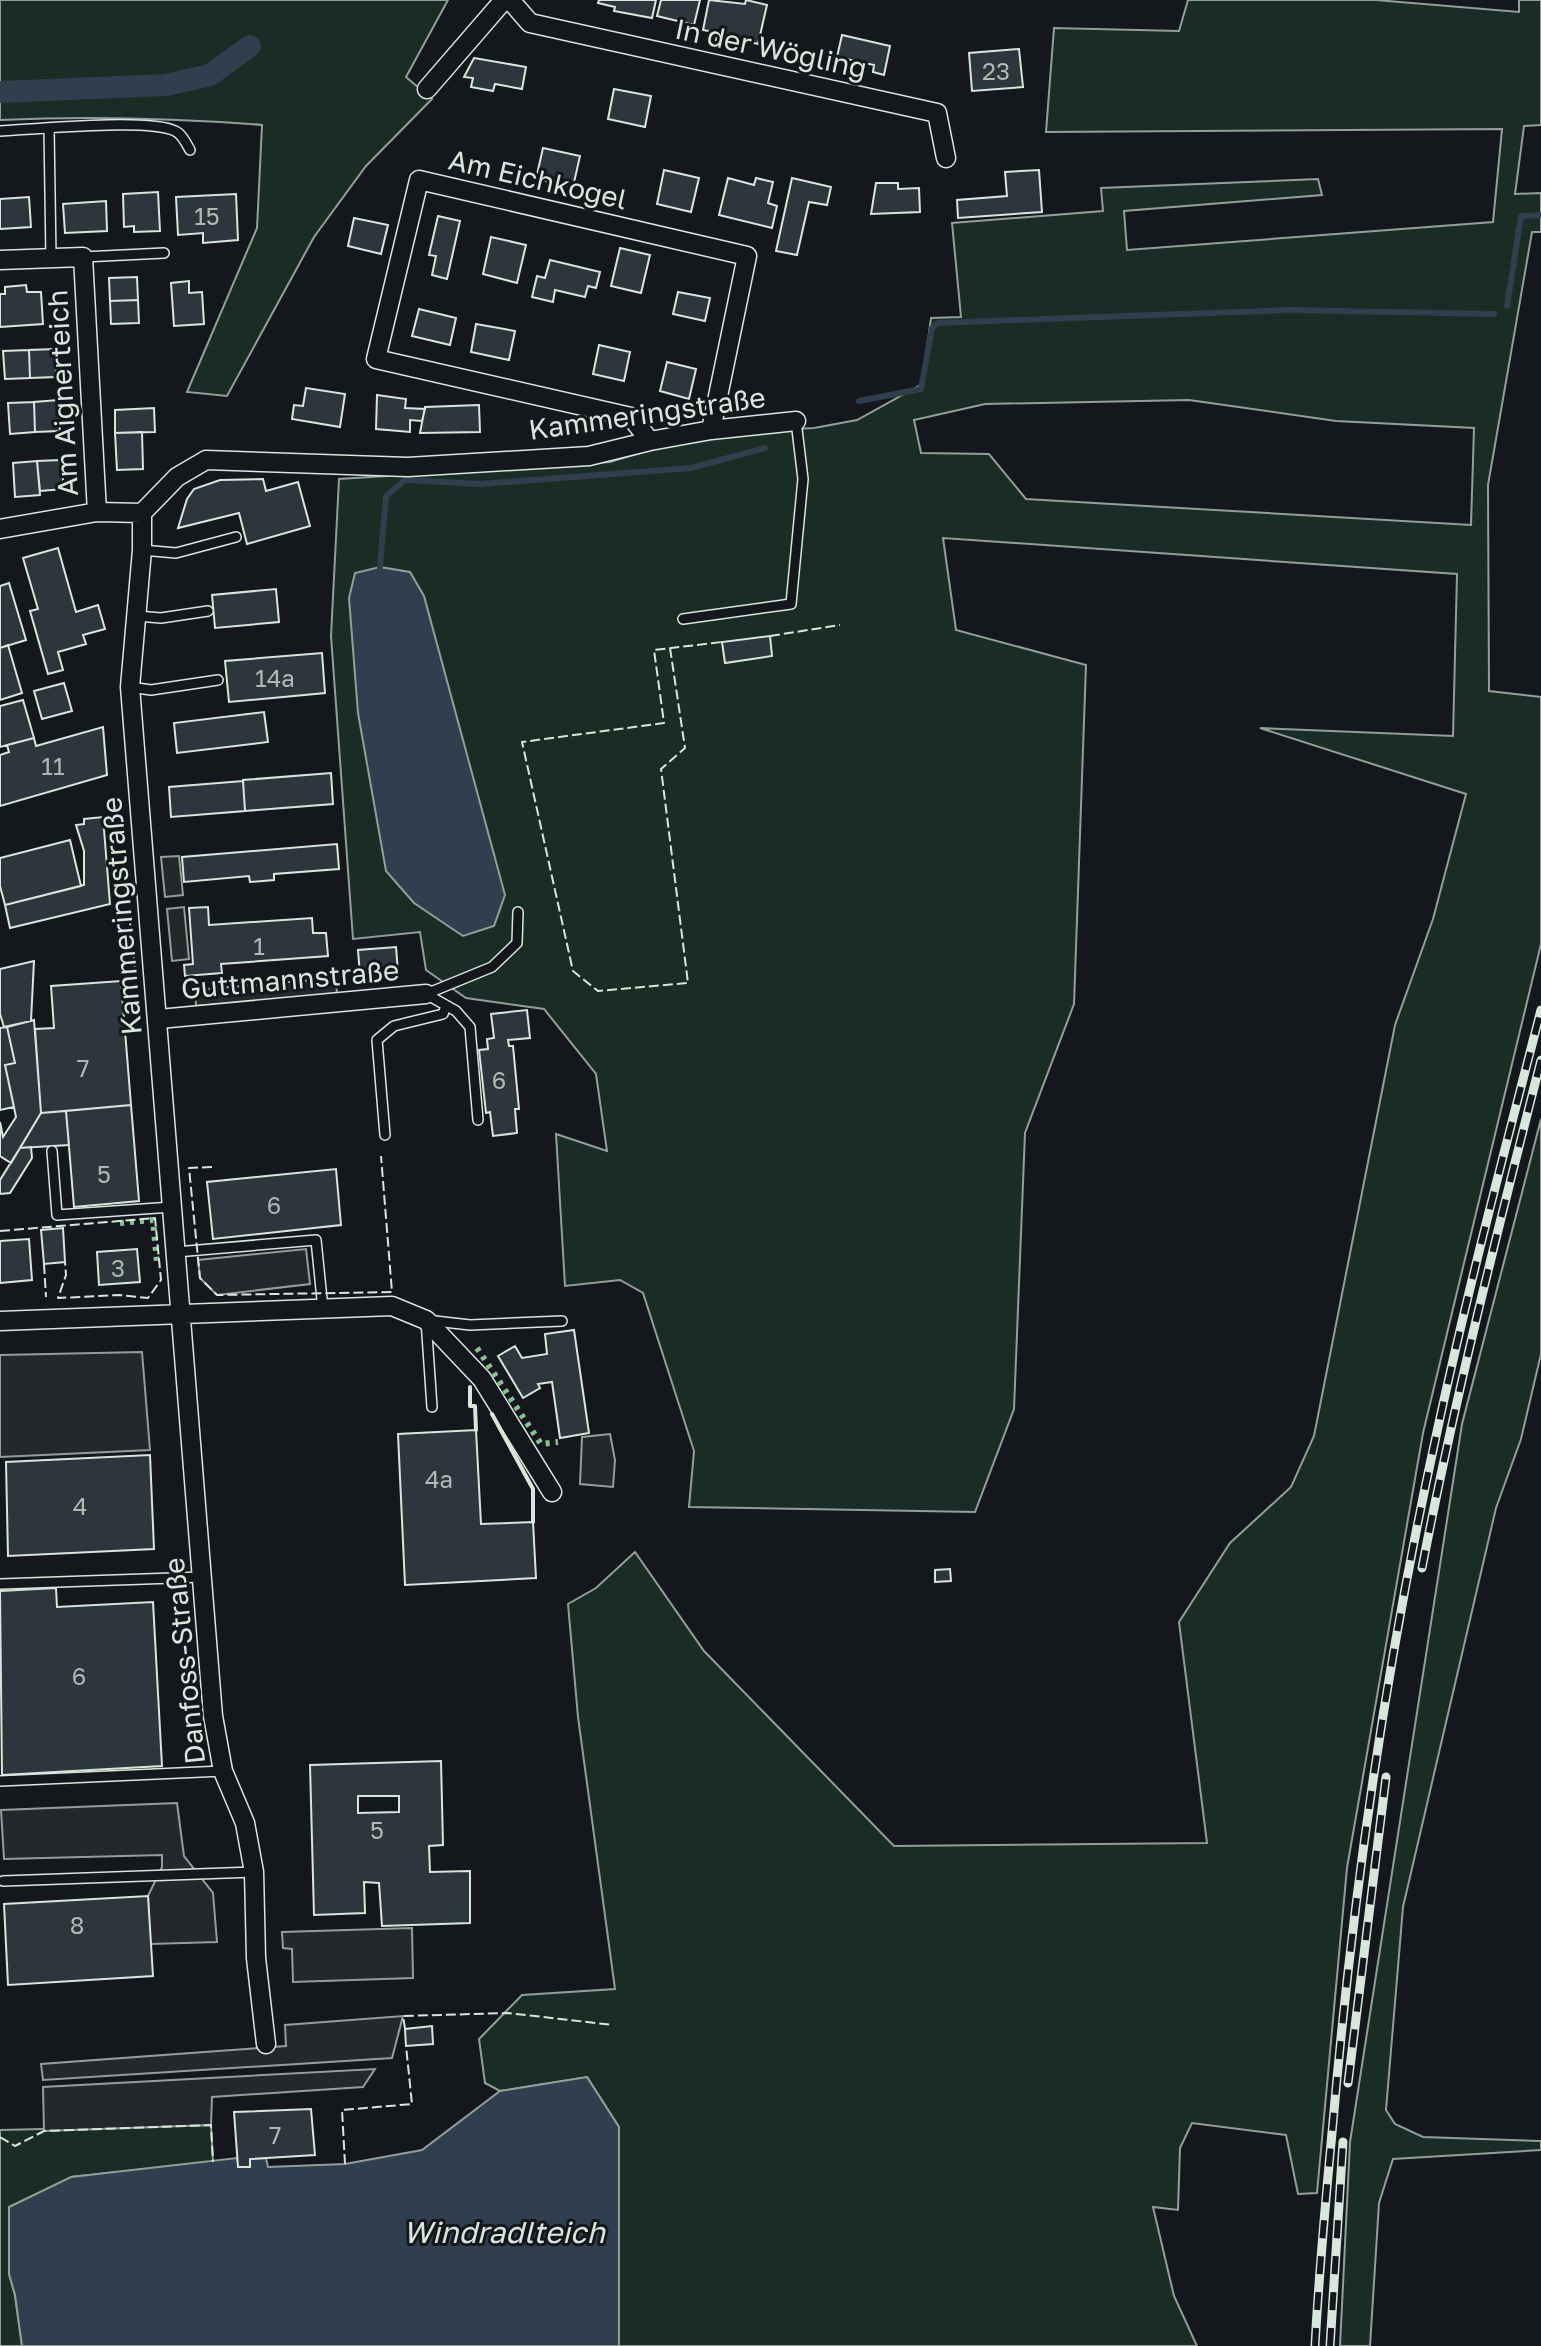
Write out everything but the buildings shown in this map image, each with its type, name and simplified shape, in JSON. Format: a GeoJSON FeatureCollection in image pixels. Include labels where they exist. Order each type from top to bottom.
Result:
{"type":"FeatureCollection","features":[{"type":"Feature","properties":{"kind":"street"},"geometry":{"type":"LineString","coordinates":[[427,89],[507,0]]}},
{"type":"Feature","properties":{"kind":"street","name":"In der Wögling"},"geometry":{"type":"LineString","coordinates":[[507,0],[530,23],[937,113],[946,158]]}},
{"type":"Feature","properties":{"kind":"street","name":"Am Eichkogel"},"geometry":{"type":"LineString","coordinates":[[650,441],[631,417],[376,359],[419,180],[747,256],[711,430]]}},
{"type":"Feature","properties":{"kind":"street","name":"Am Aignerteich"},"geometry":{"type":"LineString","coordinates":[[0,260],[83,257],[97,512]]}},
{"type":"Feature","properties":{"kind":"street","name":"Kammeringstraße"},"geometry":{"type":"LineString","coordinates":[[180,1314],[159,1019],[130,687],[142,550],[142,513],[177,477],[206,460],[408,467],[589,456],[711,430],[796,421]]}},
{"type":"Feature","properties":{"kind":"street"},"geometry":{"type":"LineString","coordinates":[[0,529],[97,512],[142,513]]}},
{"type":"Feature","properties":{"kind":"street","name":"Guttmannstraße"},"geometry":{"type":"LineString","coordinates":[[159,1019],[426,994]]}},
{"type":"Feature","properties":{"kind":"street"},"geometry":{"type":"LineString","coordinates":[[0,1321],[392,1306],[426,1320],[482,1379],[552,1492]]}},
{"type":"Feature","properties":{"kind":"street","name":"Danfoss-Straße"},"geometry":{"type":"LineString","coordinates":[[180,1314],[213,1716],[223,1771],[245,1823],[254,1872],[256,1958],[266,2044]]}},
{"type":"Feature","properties":{"kind":"lane"},"geometry":{"type":"LineString","coordinates":[[0,131],[106,125],[164,127],[179,132],[190,150]]}},
{"type":"Feature","properties":{"kind":"lane"},"geometry":{"type":"LineString","coordinates":[[49,128],[51,258]]}},
{"type":"Feature","properties":{"kind":"lane"},"geometry":{"type":"LineString","coordinates":[[83,257],[164,253]]}},
{"type":"Feature","properties":{"kind":"lane"},"geometry":{"type":"LineString","coordinates":[[683,619],[791,604],[803,479],[796,421]]}},
{"type":"Feature","properties":{"kind":"lane"},"geometry":{"type":"LineString","coordinates":[[142,550],[176,553],[236,537]]}},
{"type":"Feature","properties":{"kind":"lane"},"geometry":{"type":"LineString","coordinates":[[137,616],[161,618],[208,611]]}},
{"type":"Feature","properties":{"kind":"lane"},"geometry":{"type":"LineString","coordinates":[[130,687],[151,690],[218,680]]}},
{"type":"Feature","properties":{"kind":"lane"},"geometry":{"type":"LineString","coordinates":[[426,994],[492,967],[517,943],[518,912]]}},
{"type":"Feature","properties":{"kind":"lane"},"geometry":{"type":"LineString","coordinates":[[426,994],[456,1011],[470,1027],[478,1120]]}},
{"type":"Feature","properties":{"kind":"lane"},"geometry":{"type":"LineString","coordinates":[[385,1135],[377,1040],[394,1026],[443,1014],[446,1006]]}},
{"type":"Feature","properties":{"kind":"lane"},"geometry":{"type":"LineString","coordinates":[[52,1151],[57,1215],[172,1207]]}},
{"type":"Feature","properties":{"kind":"lane"},"geometry":{"type":"LineString","coordinates":[[176,1252],[316,1240],[323,1309]]}},
{"type":"Feature","properties":{"kind":"lane"},"geometry":{"type":"LineString","coordinates":[[432,1407],[426,1320],[470,1325],[562,1321]]}},
{"type":"Feature","properties":{"kind":"lane"},"geometry":{"type":"LineString","coordinates":[[0,1584],[202,1577]]}},
{"type":"Feature","properties":{"kind":"lane"},"geometry":{"type":"LineString","coordinates":[[0,1781],[223,1771]]}},
{"type":"Feature","properties":{"kind":"lane"},"geometry":{"type":"LineString","coordinates":[[3,1881],[254,1872]]}},
{"type":"Feature","properties":{"kind":"green space"},"geometry":{"type":"Polygon","coordinates":[[[0,0],[448,0],[406,77],[432,99],[366,166],[314,237],[227,396],[187,392],[257,228],[262,125],[131,118],[0,120],[0,0]]]}},
{"type":"Feature","properties":{"kind":"green space"},"geometry":{"type":"Polygon","coordinates":[[[1188,0],[1376,0],[1519,12],[1519,0],[1541,0],[1541,125],[1524,126],[1515,194],[1541,193],[1541,232],[1532,232],[1488,485],[1489,691],[1541,697],[1541,944],[1423,1433],[1347,1868],[1317,2193],[1298,2194],[1286,2135],[1192,2123],[1180,2148],[1178,2210],[1153,2207],[1174,2296],[1197,2346],[619,2346],[619,2127],[587,2077],[500,2091],[485,2083],[479,2039],[522,1995],[615,1989],[578,1717],[568,1604],[596,1588],[635,1552],[704,1651],[894,1846],[1207,1843],[1179,1622],[1230,1543],[1291,1487],[1314,1436],[1395,1025],[1433,919],[1466,794],[1260,728],[1453,736],[1457,574],[943,538],[956,630],[1086,665],[1074,1004],[1025,1133],[1014,1409],[975,1512],[689,1507],[694,1451],[643,1293],[620,1280],[565,1286],[556,1134],[607,1151],[596,1074],[544,1009],[466,998],[426,970],[420,932],[353,939],[331,636],[339,479],[610,462],[653,449],[758,431],[814,428],[857,420],[922,384],[931,318],[961,317],[952,223],[1103,211],[1101,188],[1318,179],[1322,195],[1124,211],[1127,250],[1493,222],[1502,129],[1046,132],[1054,28],[1179,31],[1188,0]],[[1189,400],[985,404],[914,420],[921,453],[989,454],[1026,499],[1471,525],[1474,428],[1336,421],[1189,400]]]}},
{"type":"Feature","properties":{"kind":"green space"},"geometry":{"type":"Polygon","coordinates":[[[1541,1119],[1541,1354],[1521,1439],[1496,1508],[1403,1907],[1386,2110],[1395,2124],[1423,2137],[1541,2141],[1541,2150],[1393,2159],[1379,2203],[1370,2346],[1340,2346],[1350,2142],[1462,1424],[1541,1119]]]}},
{"type":"Feature","properties":{"kind":"green space"},"geometry":{"type":"Polygon","coordinates":[[[211,2125],[213,2162],[71,2177],[9,2274],[22,2346],[0,2346],[0,2130],[211,2125]]]}},
{"type":"Feature","properties":{"kind":"shaded area"},"geometry":{"type":"Polygon","coordinates":[[[179,856],[183,895],[165,897],[161,857],[179,856]]]}},
{"type":"Feature","properties":{"kind":"shaded area"},"geometry":{"type":"Polygon","coordinates":[[[184,907],[189,959],[172,961],[167,909],[184,907]]]}},
{"type":"Feature","properties":{"kind":"shaded area"},"geometry":{"type":"Polygon","coordinates":[[[336,978],[337,994],[196,1006],[195,990],[336,978]]]}},
{"type":"Feature","properties":{"kind":"shaded area"},"geometry":{"type":"Polygon","coordinates":[[[306,1249],[310,1284],[217,1295],[200,1278],[198,1260],[306,1249]]]}},
{"type":"Feature","properties":{"kind":"shaded area"},"geometry":{"type":"Polygon","coordinates":[[[142,1352],[150,1450],[0,1457],[0,1355],[142,1352]]]}},
{"type":"Feature","properties":{"kind":"shaded area"},"geometry":{"type":"Polygon","coordinates":[[[610,1434],[615,1460],[613,1487],[580,1484],[582,1437],[610,1434]]]}},
{"type":"Feature","properties":{"kind":"shaded area"},"geometry":{"type":"Polygon","coordinates":[[[177,1803],[184,1856],[213,1893],[217,1942],[150,1944],[148,1896],[162,1867],[162,1855],[4,1859],[1,1810],[177,1803]]]}},
{"type":"Feature","properties":{"kind":"shaded area"},"geometry":{"type":"Polygon","coordinates":[[[412,1928],[413,1978],[293,1982],[292,1949],[283,1948],[282,1932],[412,1928]]]}},
{"type":"Feature","properties":{"kind":"shaded area"},"geometry":{"type":"Polygon","coordinates":[[[403,2016],[392,2058],[43,2080],[41,2064],[286,2046],[285,2025],[403,2016]]]}},
{"type":"Feature","properties":{"kind":"shaded area"},"geometry":{"type":"Polygon","coordinates":[[[375,2069],[363,2087],[212,2097],[211,2125],[44,2131],[43,2087],[375,2069]]]}},
{"type":"Feature","properties":{"kind":"water"},"geometry":{"type":"Polygon","coordinates":[[[380,567],[410,572],[424,596],[505,895],[494,926],[463,936],[414,903],[386,871],[358,713],[349,598],[355,573],[380,567]]]}},
{"type":"Feature","properties":{"kind":"water","name":"Windradlteich"},"geometry":{"type":"Polygon","coordinates":[[[587,2077],[619,2127],[619,2346],[22,2346],[9,2274],[9,2207],[71,2177],[237,2158],[239,2167],[250,2167],[250,2159],[266,2158],[268,2167],[345,2164],[422,2150],[500,2091],[587,2077]]]}},
{"type":"Feature","properties":{"kind":"waterway"},"geometry":{"type":"LineString","coordinates":[[0,92],[166,85],[210,75],[250,46]]}},
{"type":"Feature","properties":{"kind":"waterway"},"geometry":{"type":"LineString","coordinates":[[1507,306],[1521,216],[1541,215]]}},
{"type":"Feature","properties":{"kind":"waterway"},"geometry":{"type":"LineString","coordinates":[[859,401],[921,389],[932,328],[938,323],[1289,310],[1494,314]]}},
{"type":"Feature","properties":{"kind":"waterway"},"geometry":{"type":"LineString","coordinates":[[380,567],[386,496],[405,480],[480,484],[691,468],[765,448]]}},
{"type":"Feature","properties":{"kind":"railway"},"geometry":{"type":"LineString","coordinates":[[1315,2346],[1350,1950],[1386,1695],[1417,1525],[1447,1387],[1541,1010]]}},
{"type":"Feature","properties":{"kind":"railway"},"geometry":{"type":"LineString","coordinates":[[1422,1568],[1463,1377],[1541,1060]]}},
{"type":"Feature","properties":{"kind":"railway"},"geometry":{"type":"LineString","coordinates":[[1348,2083],[1386,1777]]}},
{"type":"Feature","properties":{"kind":"railway"},"geometry":{"type":"LineString","coordinates":[[1330,2346],[1343,2142]]}},
{"type":"Feature","properties":{"kind":"hedge"},"geometry":{"type":"LineString","coordinates":[[120,1223],[153,1220],[157,1263]]}},
{"type":"Feature","properties":{"kind":"hedge"},"geometry":{"type":"LineString","coordinates":[[477,1348],[541,1444],[558,1442]]}},
{"type":"Feature","properties":{"kind":"fence"},"geometry":{"type":"LineString","coordinates":[[770,636],[840,625]]}},
{"type":"Feature","properties":{"kind":"fence"},"geometry":{"type":"LineString","coordinates":[[670,648],[685,748],[661,769],[688,983],[598,991],[573,971],[522,742],[664,723],[654,650],[663,649],[722,642]]}},
{"type":"Feature","properties":{"kind":"fence"},"geometry":{"type":"LineString","coordinates":[[121,981],[136,980],[130,922]]}},
{"type":"Feature","properties":{"kind":"fence"},"geometry":{"type":"LineString","coordinates":[[212,1167],[189,1168],[200,1278],[217,1295],[392,1292],[381,1156]]}},
{"type":"Feature","properties":{"kind":"fence"},"geometry":{"type":"LineString","coordinates":[[0,1231],[155,1218],[161,1280],[148,1298],[119,1295],[58,1298],[66,1275],[65,1262]]}},
{"type":"Feature","properties":{"kind":"fence"},"geometry":{"type":"LineString","coordinates":[[44,1264],[46,1297]]}},
{"type":"Feature","properties":{"kind":"fence"},"geometry":{"type":"LineString","coordinates":[[405,2029],[403,2016],[508,2013],[613,2025]]}},
{"type":"Feature","properties":{"kind":"fence"},"geometry":{"type":"LineString","coordinates":[[345,2164],[342,2110],[412,2104],[406,2046]]}},
{"type":"Feature","properties":{"kind":"fence"},"geometry":{"type":"LineString","coordinates":[[0,2137],[15,2146],[44,2131],[211,2125],[213,2162]]}},
{"type":"Feature","properties":{"kind":"wall"},"geometry":{"type":"LineString","coordinates":[[470,1387],[470,1406],[475,1406],[476,1430]]}},
{"type":"Feature","properties":{"kind":"wall"},"geometry":{"type":"LineString","coordinates":[[492,1414],[533,1489],[533,1522]]}}]}
